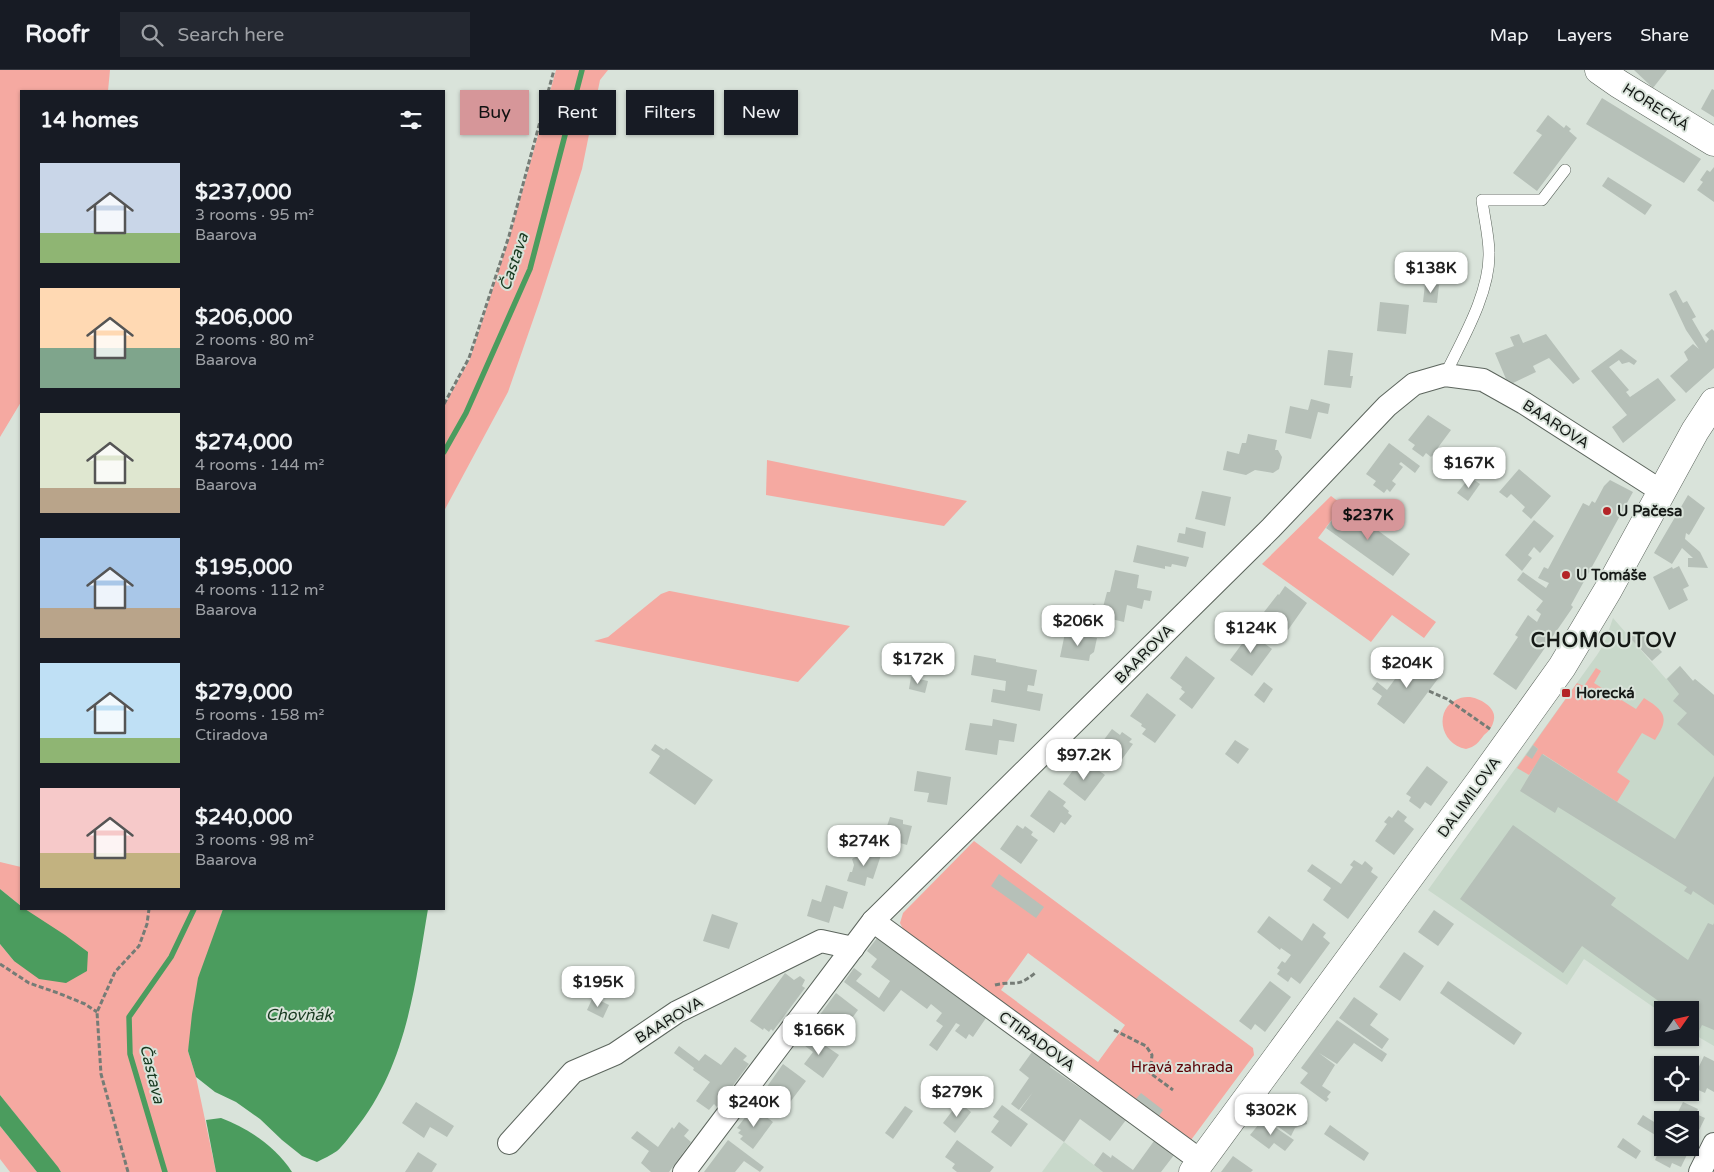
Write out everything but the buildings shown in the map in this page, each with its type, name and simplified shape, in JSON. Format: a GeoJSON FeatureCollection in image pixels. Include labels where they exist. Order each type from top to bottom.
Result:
{"type":"FeatureCollection","features":[{"type":"Feature","properties":{"kind":"main road","name":"HORECKÁ"},"geometry":{"type":"LineString","coordinates":[[1599,70],[1714,142]]}},
{"type":"Feature","properties":{"kind":"main road","name":"DALIMILOVA"},"geometry":{"type":"LineString","coordinates":[[1197,1167],[1509,743],[1578,641],[1695,431],[1714,402]]}},
{"type":"Feature","properties":{"kind":"street","name":"BAAROVA"},"geometry":{"type":"LineString","coordinates":[[684,1172],[874,921],[1271,528],[1387,406],[1414,384],[1444,375],[1483,380],[1524,403],[1661,491]]}},
{"type":"Feature","properties":{"kind":"street","name":"CTIRADOVA"},"geometry":{"type":"LineString","coordinates":[[874,921],[970,992],[1197,1167]]}},
{"type":"Feature","properties":{"kind":"street","name":"BAAROVA"},"geometry":{"type":"LineString","coordinates":[[509,1143],[573,1072],[615,1054],[677,1012],[821,941],[853,948]]}},
{"type":"Feature","properties":{"kind":"street"},"geometry":{"type":"LineString","coordinates":[[1700,1172],[1714,1144]]}},
{"type":"Feature","properties":{"kind":"lane"},"geometry":{"type":"LineString","coordinates":[[1444,375],[1473,317],[1484,286],[1489,254],[1482,200],[1542,200],[1565,170]]}},
{"type":"Feature","properties":{"kind":"path"},"geometry":{"type":"LineString","coordinates":[[445,402],[469,358],[509,236],[554,70]]}},
{"type":"Feature","properties":{"kind":"path"},"geometry":{"type":"LineString","coordinates":[[1429,691],[1448,699],[1509,743]]}},
{"type":"Feature","properties":{"kind":"path"},"geometry":{"type":"LineString","coordinates":[[128,1172],[102,1074],[97,1012],[115,972],[139,946],[149,910]]}},
{"type":"Feature","properties":{"kind":"path"},"geometry":{"type":"LineString","coordinates":[[0,964],[29,983],[85,1004],[97,1012]]}},
{"type":"Feature","properties":{"kind":"path"},"geometry":{"type":"LineString","coordinates":[[970,992],[1000,984],[1016,984],[1025,981],[1036,973]]}},
{"type":"Feature","properties":{"kind":"path"},"geometry":{"type":"LineString","coordinates":[[1114,1030],[1146,1046],[1152,1055],[1150,1073],[1173,1090]]}},
{"type":"Feature","properties":{"kind":"shaded area"},"geometry":{"type":"Polygon","coordinates":[[[1613,618],[1666,679],[1680,666],[1693,681],[1695,679],[1714,695],[1714,1046],[1699,1037],[1699,1001],[1654,1001],[1654,1007],[1584,959],[1567,985],[1428,890],[1604,644],[1613,618]]]}},
{"type":"Feature","properties":{"kind":"shaded area"},"geometry":{"type":"Polygon","coordinates":[[[1064,1142],[1103,1172],[1042,1172],[1064,1142]]]}},
{"type":"Feature","properties":{"kind":"green space"},"geometry":{"type":"Polygon","coordinates":[[[0,70],[110,70],[108,90],[20,90],[20,404],[0,437],[0,70]]]}},
{"type":"Feature","properties":{"kind":"green space"},"geometry":{"type":"Polygon","coordinates":[[[556,70],[608,70],[600,80],[598,90],[550,90],[556,70]]]}},
{"type":"Feature","properties":{"kind":"green space"},"geometry":{"type":"Polygon","coordinates":[[[539,131],[539,135],[589,135],[582,169],[508,392],[445,509],[445,404],[470,359],[510,236],[539,131]]]}},
{"type":"Feature","properties":{"kind":"green space"},"geometry":{"type":"Polygon","coordinates":[[[767,460],[967,501],[944,526],[766,495],[767,460]]]}},
{"type":"Feature","properties":{"kind":"green space"},"geometry":{"type":"Polygon","coordinates":[[[1331,496],[1343,505],[1318,538],[1436,622],[1424,638],[1392,615],[1371,642],[1262,564],[1331,496]]]}},
{"type":"Feature","properties":{"kind":"green space"},"geometry":{"type":"Polygon","coordinates":[[[669,591],[850,626],[798,682],[594,641],[608,637],[661,594],[669,591]]]}},
{"type":"Feature","properties":{"kind":"green space"},"geometry":{"type":"Polygon","coordinates":[[[1596,668],[1601,671],[1594,683],[1636,709],[1644,698],[1661,711],[1664,720],[1663,726],[1655,740],[1642,733],[1617,772],[1630,781],[1617,802],[1543,754],[1529,775],[1517,768],[1526,755],[1532,758],[1538,749],[1533,745],[1577,683],[1584,686],[1596,668]]]}},
{"type":"Feature","properties":{"kind":"green space"},"geometry":{"type":"Polygon","coordinates":[[[1470,697],[1484,702],[1492,709],[1494,718],[1491,728],[1478,742],[1466,749],[1457,746],[1450,740],[1445,733],[1443,717],[1445,710],[1450,704],[1460,698],[1470,697]]]}},
{"type":"Feature","properties":{"kind":"green space","name":"Hravá zahrada"},"geometry":{"type":"Polygon","coordinates":[[[974,841],[1253,1048],[1254,1055],[1191,1140],[906,935],[900,923],[903,913],[974,841]],[[1028,953],[1001,990],[1098,1062],[1125,1025],[1028,953]]]}},
{"type":"Feature","properties":{"kind":"green space"},"geometry":{"type":"Polygon","coordinates":[[[0,862],[20,867],[20,905],[0,889],[0,862]]]}},
{"type":"Feature","properties":{"kind":"green space"},"geometry":{"type":"Polygon","coordinates":[[[26,910],[223,910],[214,936],[188,1051],[196,1077],[216,1172],[61,1172],[0,1095],[0,944],[14,961],[33,915],[26,910]]]}},
{"type":"Feature","properties":{"kind":"green space"},"geometry":{"type":"Polygon","coordinates":[[[0,1126],[37,1172],[10,1172],[0,1159],[0,1126]]]}},
{"type":"Feature","properties":{"kind":"water"},"geometry":{"type":"Polygon","coordinates":[[[0,889],[20,905],[20,910],[27,910],[88,952],[87,971],[66,983],[39,979],[14,961],[0,944],[0,889]]]}},
{"type":"Feature","properties":{"kind":"water","name":"Chovňák"},"geometry":{"type":"Polygon","coordinates":[[[223,910],[428,910],[406,1025],[386,1081],[372,1107],[344,1144],[337,1151],[317,1162],[302,1156],[260,1119],[236,1102],[215,1092],[196,1077],[188,1051],[198,978],[223,910]]]}},
{"type":"Feature","properties":{"kind":"water"},"geometry":{"type":"Polygon","coordinates":[[[0,1095],[61,1172],[37,1172],[0,1126],[0,1095]]]}},
{"type":"Feature","properties":{"kind":"water"},"geometry":{"type":"Polygon","coordinates":[[[221,1118],[242,1127],[261,1139],[278,1154],[292,1172],[216,1172],[206,1120],[221,1118]]]}},
{"type":"Feature","properties":{"kind":"waterway","name":"Častava"},"geometry":{"type":"LineString","coordinates":[[445,450],[466,413],[530,269],[582,70]]}},
{"type":"Feature","properties":{"kind":"waterway","name":"Častava"},"geometry":{"type":"LineString","coordinates":[[165,1172],[130,1054],[129,1017],[171,957],[194,910]]}},
{"type":"Feature","properties":{"kind":"place","name":"U Pačesa"},"geometry":{"type":"Point","coordinates":[1607,511]}},
{"type":"Feature","properties":{"kind":"place","name":"U Tomáše"},"geometry":{"type":"Point","coordinates":[1566,575]}},
{"type":"Feature","properties":{"kind":"place","name":"Horecká"},"geometry":{"type":"Point","coordinates":[1566,693]}},
{"type":"Feature","properties":{"kind":"district","name":"CHOMOUTOV"},"geometry":{"type":"Point","coordinates":[1604,641]}}]}
